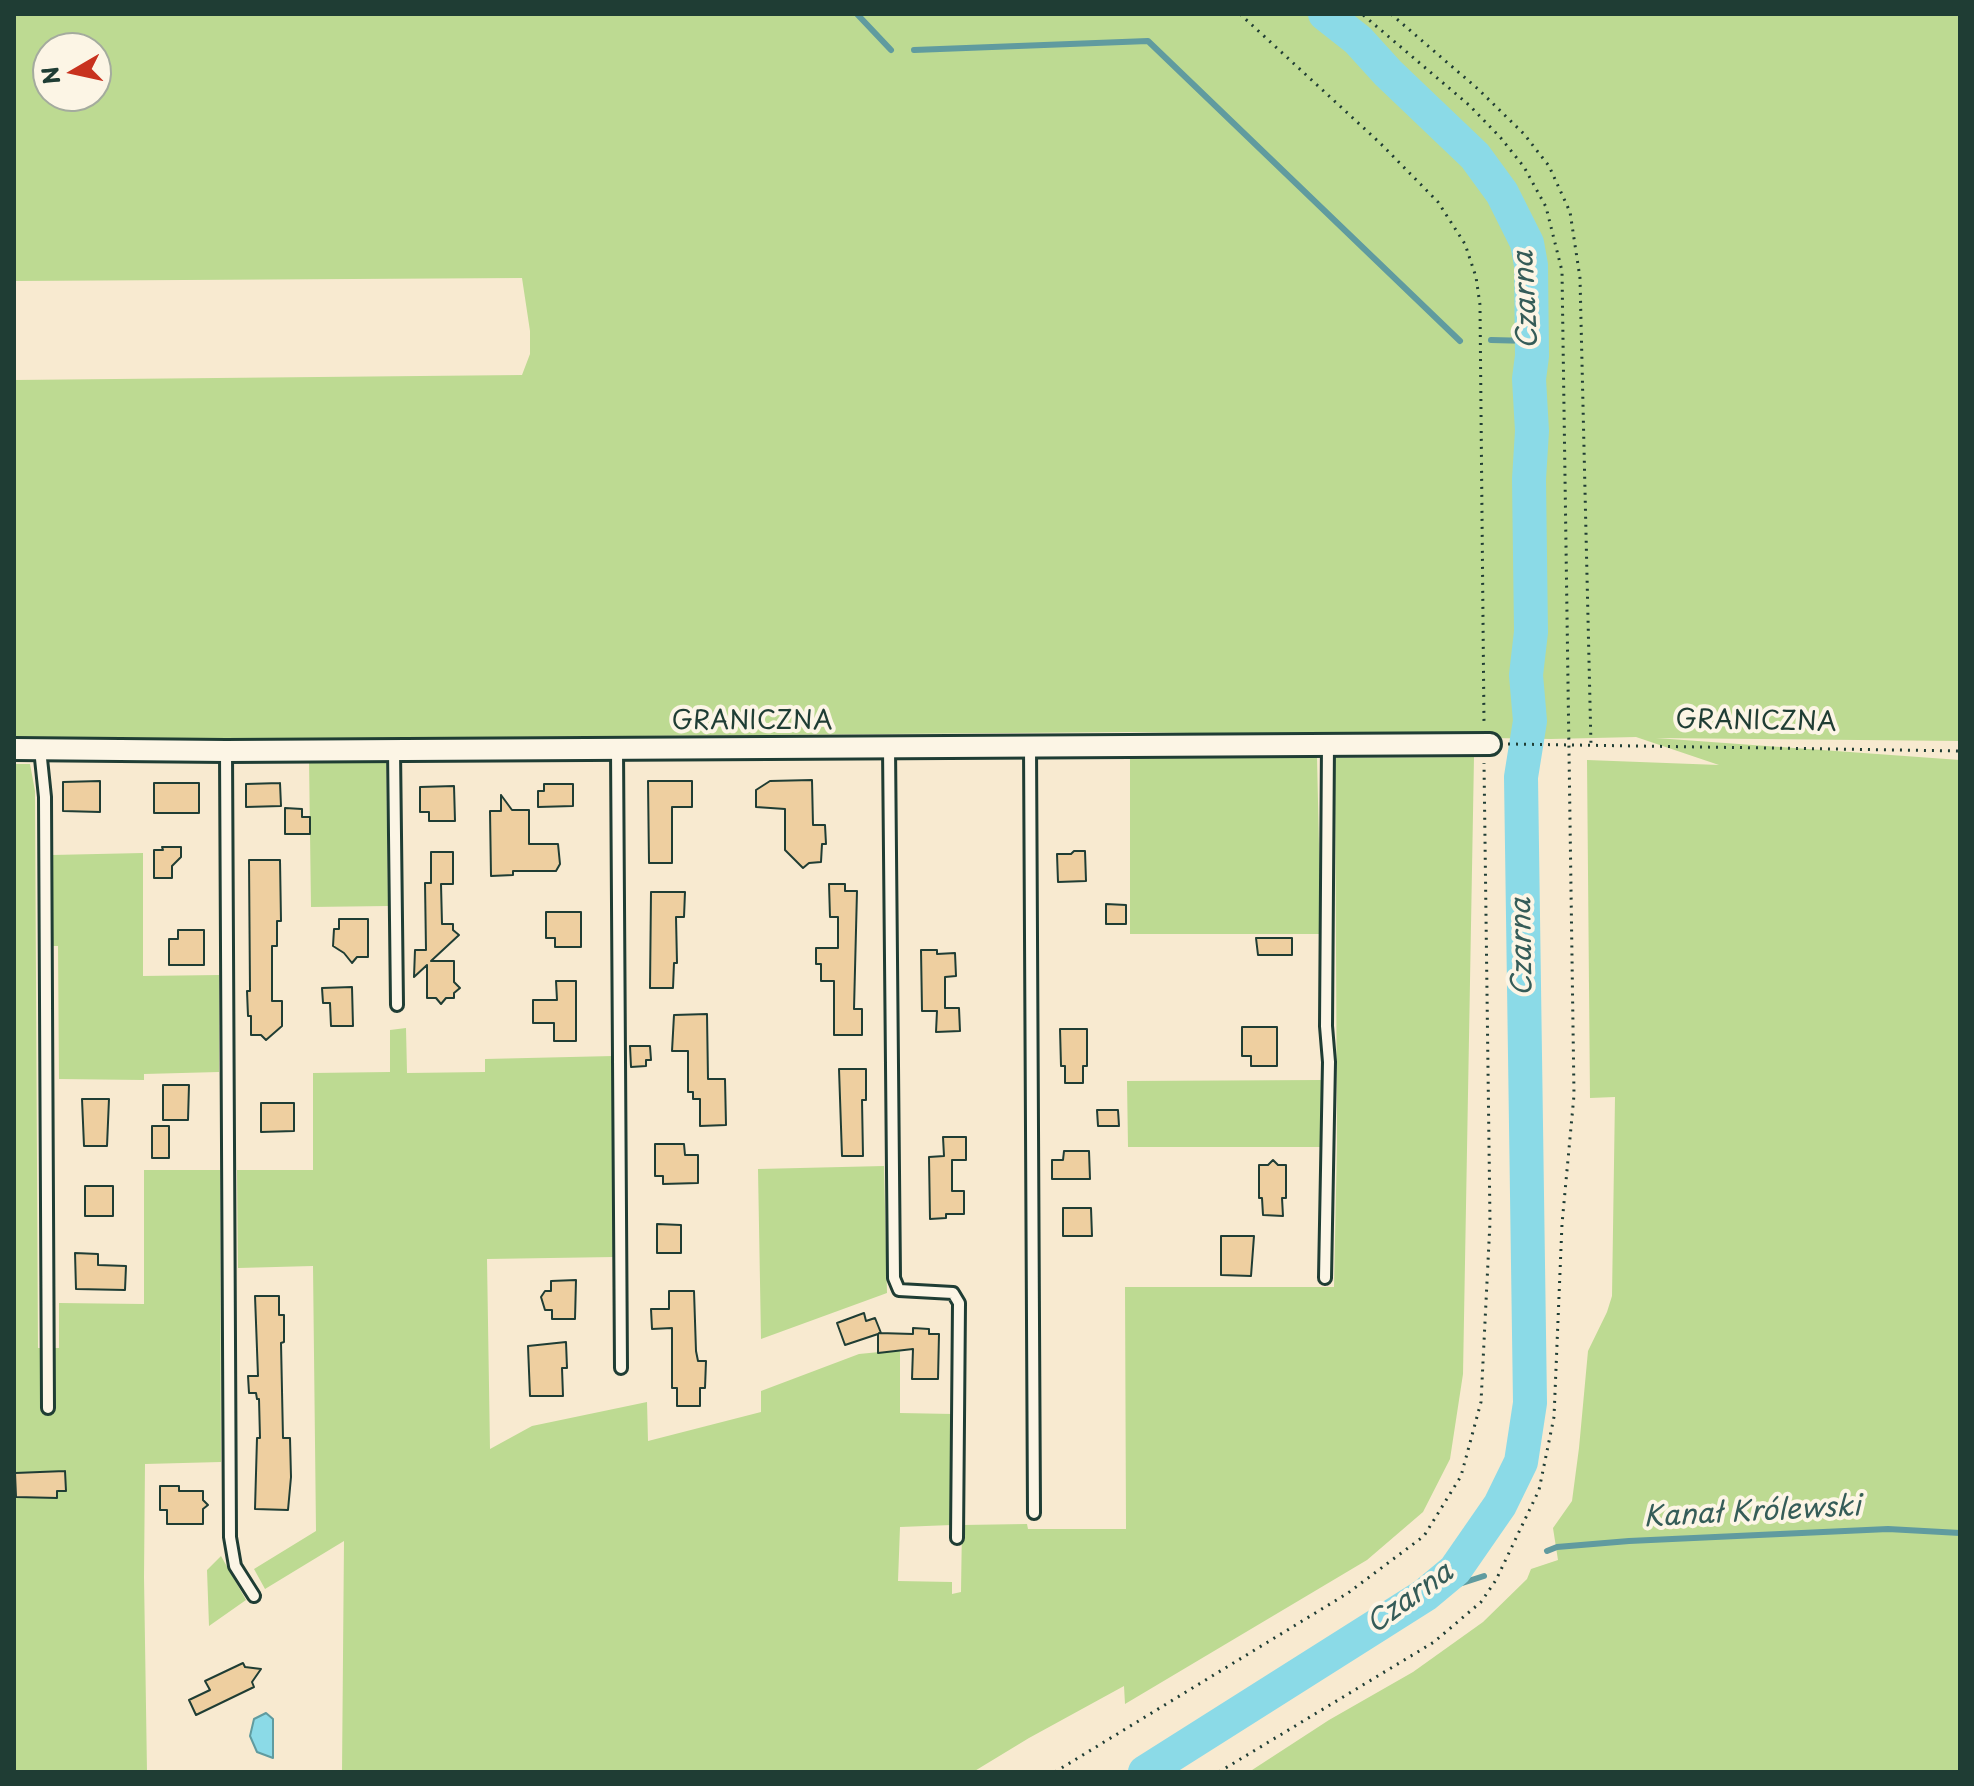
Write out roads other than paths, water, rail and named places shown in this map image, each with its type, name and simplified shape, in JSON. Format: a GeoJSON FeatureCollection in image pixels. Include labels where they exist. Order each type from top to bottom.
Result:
{"type":"FeatureCollection","features":[{"type":"Feature","properties":{"kind":"street","name":"GRANICZNA"},"geometry":{"type":"LineString","coordinates":[[14,749],[226,751],[1487,744]]}},
{"type":"Feature","properties":{"kind":"lane"},"geometry":{"type":"LineString","coordinates":[[1325,1278],[1329,1062],[1326,1026],[1328,743]]}},
{"type":"Feature","properties":{"kind":"lane"},"geometry":{"type":"LineString","coordinates":[[1030,745],[1034,1513]]}},
{"type":"Feature","properties":{"kind":"lane"},"geometry":{"type":"LineString","coordinates":[[889,747],[894,1278],[899,1290],[953,1293],[958,1297],[957,1538]]}},
{"type":"Feature","properties":{"kind":"lane"},"geometry":{"type":"LineString","coordinates":[[40,749],[45,812],[48,1408]]}},
{"type":"Feature","properties":{"kind":"lane"},"geometry":{"type":"LineString","coordinates":[[617,749],[621,1368]]}},
{"type":"Feature","properties":{"kind":"lane"},"geometry":{"type":"LineString","coordinates":[[394,750],[397,1005]]}},
{"type":"Feature","properties":{"kind":"lane"},"geometry":{"type":"LineString","coordinates":[[226,751],[230,1537],[235,1566],[254,1596]]}},
{"type":"Feature","properties":{"kind":"water"},"geometry":{"type":"Polygon","coordinates":[[[266,1713],[273,1719],[273,1758],[257,1752],[250,1736],[254,1719],[266,1713]]]}},
{"type":"Feature","properties":{"kind":"waterway"},"geometry":{"type":"LineString","coordinates":[[857,14],[891,50]]}},
{"type":"Feature","properties":{"kind":"waterway","name":"Czarna"},"geometry":{"type":"LineString","coordinates":[[1145,1772],[1425,1595],[1455,1570],[1500,1505],[1521,1462],[1530,1403],[1521,777],[1530,721],[1526,675],[1531,632],[1531,265],[1527,243],[1502,193],[1475,156],[1358,40],[1325,14]]}},
{"type":"Feature","properties":{"kind":"waterway"},"geometry":{"type":"LineString","coordinates":[[914,50],[1148,41],[1460,341]]}},
{"type":"Feature","properties":{"kind":"waterway"},"geometry":{"type":"LineString","coordinates":[[1491,340],[1530,341]]}},
{"type":"Feature","properties":{"kind":"waterway","name":"Kanał Królewski"},"geometry":{"type":"LineString","coordinates":[[1547,1551],[1557,1547],[1629,1541],[1888,1529],[1960,1533]]}},
{"type":"Feature","properties":{"kind":"waterway","name":"Kanał Królewski"},"geometry":{"type":"LineString","coordinates":[[1425,1595],[1484,1576]]}}]}
